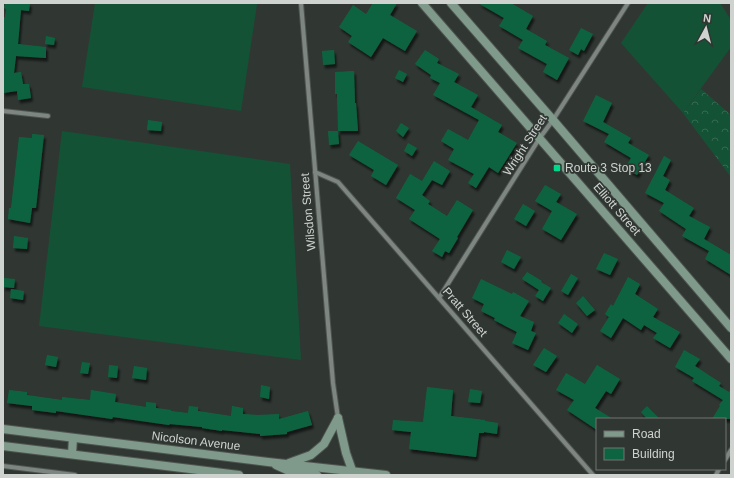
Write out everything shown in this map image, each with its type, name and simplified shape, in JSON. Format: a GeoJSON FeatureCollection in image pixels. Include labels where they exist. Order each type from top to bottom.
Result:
{"type":"FeatureCollection","features":[{"type":"Feature","properties":{"kind":"street","name":"Wilsdon Street"},"geometry":{"type":"LineString","coordinates":[[301,3],[333,383],[338,418]]}},
{"type":"Feature","properties":{"kind":"street","name":"Elliott Street"},"geometry":{"type":"LineString","coordinates":[[422,3],[731,359]]}},
{"type":"Feature","properties":{"kind":"street","name":"Elliott Street"},"geometry":{"type":"LineString","coordinates":[[451,3],[731,328]]}},
{"type":"Feature","properties":{"kind":"street","name":"Wright Street"},"geometry":{"type":"LineString","coordinates":[[439,298],[539,139],[553,120],[628,3]]}},
{"type":"Feature","properties":{"kind":"street"},"geometry":{"type":"LineString","coordinates":[[3,111],[48,116]]}},
{"type":"Feature","properties":{"kind":"street","name":"Pratt Street"},"geometry":{"type":"LineString","coordinates":[[315,172],[338,182],[593,475]]}},
{"type":"Feature","properties":{"kind":"street"},"geometry":{"type":"LineString","coordinates":[[287,464],[311,455],[324,444],[338,418]]}},
{"type":"Feature","properties":{"kind":"street"},"geometry":{"type":"LineString","coordinates":[[338,418],[346,453],[352,470]]}},
{"type":"Feature","properties":{"kind":"street","name":"Nicolson Avenue"},"geometry":{"type":"LineString","coordinates":[[3,429],[386,475]]}},
{"type":"Feature","properties":{"kind":"street"},"geometry":{"type":"LineString","coordinates":[[72,454],[73,438]]}},
{"type":"Feature","properties":{"kind":"street"},"geometry":{"type":"LineString","coordinates":[[3,446],[239,475]]}},
{"type":"Feature","properties":{"kind":"street"},"geometry":{"type":"LineString","coordinates":[[268,462],[288,470],[317,475]]}},
{"type":"Feature","properties":{"kind":"street"},"geometry":{"type":"LineString","coordinates":[[3,466],[75,475]]}},
{"type":"Feature","properties":{"kind":"green space"},"geometry":{"type":"Polygon","coordinates":[[[95,3],[257,4],[241,111],[82,87],[95,3]]]}},
{"type":"Feature","properties":{"kind":"green space"},"geometry":{"type":"Polygon","coordinates":[[[648,3],[720,3],[731,20],[731,47],[683,113],[621,43],[648,3]]]}},
{"type":"Feature","properties":{"kind":"green space"},"geometry":{"type":"Polygon","coordinates":[[[701,89],[731,115],[731,177],[683,113],[701,89]]]}},
{"type":"Feature","properties":{"kind":"green space"},"geometry":{"type":"Polygon","coordinates":[[[62,131],[290,164],[301,360],[39,326],[62,131]]]}},
{"type":"Feature","properties":{"kind":"building"},"geometry":{"type":"Polygon","coordinates":[[[5,3],[30,3],[29,11],[21,10],[18,44],[46,47],[46,58],[16,56],[14,73],[21,72],[23,84],[29,84],[31,98],[18,100],[17,91],[3,93],[3,17],[5,17],[5,3]]]}},
{"type":"Feature","properties":{"kind":"building"},"geometry":{"type":"Polygon","coordinates":[[[373,3],[397,3],[390,15],[417,31],[405,51],[383,38],[371,57],[348,42],[352,36],[339,27],[353,5],[366,14],[373,3]]]}},
{"type":"Feature","properties":{"kind":"building"},"geometry":{"type":"Polygon","coordinates":[[[478,3],[511,3],[533,16],[526,29],[547,41],[545,45],[569,58],[557,80],[543,72],[547,64],[518,48],[523,40],[499,26],[504,18],[478,3]]]}},
{"type":"Feature","properties":{"kind":"building"},"geometry":{"type":"Polygon","coordinates":[[[581,28],[593,34],[584,51],[581,49],[578,55],[569,50],[581,28]]]}},
{"type":"Feature","properties":{"kind":"building"},"geometry":{"type":"Polygon","coordinates":[[[46,36],[55,38],[54,45],[45,44],[46,36]]]}},
{"type":"Feature","properties":{"kind":"building"},"geometry":{"type":"Polygon","coordinates":[[[334,50],[335,64],[323,65],[322,51],[334,50]]]}},
{"type":"Feature","properties":{"kind":"building"},"geometry":{"type":"Polygon","coordinates":[[[425,50],[439,59],[437,63],[459,74],[454,82],[478,95],[471,107],[502,125],[498,132],[517,143],[498,173],[489,167],[476,188],[468,183],[474,174],[448,160],[454,149],[441,141],[448,129],[468,140],[479,120],[433,95],[440,83],[430,78],[431,75],[415,64],[425,50]]]}},
{"type":"Feature","properties":{"kind":"building"},"geometry":{"type":"Polygon","coordinates":[[[399,70],[407,74],[403,82],[395,78],[399,70]]]}},
{"type":"Feature","properties":{"kind":"building"},"geometry":{"type":"Polygon","coordinates":[[[354,71],[358,131],[338,131],[335,72],[354,71]]]}},
{"type":"Feature","properties":{"kind":"building"},"geometry":{"type":"Polygon","coordinates":[[[596,95],[612,103],[603,122],[631,138],[628,143],[649,155],[637,175],[625,168],[631,158],[604,142],[609,134],[583,121],[596,95]]]}},
{"type":"Feature","properties":{"kind":"building"},"geometry":{"type":"Polygon","coordinates":[[[148,120],[162,122],[161,131],[147,130],[148,120]]]}},
{"type":"Feature","properties":{"kind":"building"},"geometry":{"type":"Polygon","coordinates":[[[401,123],[409,128],[403,137],[396,131],[401,123]]]}},
{"type":"Feature","properties":{"kind":"building"},"geometry":{"type":"Polygon","coordinates":[[[328,131],[338,131],[339,144],[329,145],[328,131]]]}},
{"type":"Feature","properties":{"kind":"building"},"geometry":{"type":"Polygon","coordinates":[[[32,134],[44,135],[36,208],[32,208],[30,223],[8,219],[9,208],[11,208],[19,137],[32,138],[32,134]]]}},
{"type":"Feature","properties":{"kind":"building"},"geometry":{"type":"Polygon","coordinates":[[[358,141],[398,165],[386,185],[371,176],[374,170],[349,155],[358,141]]]}},
{"type":"Feature","properties":{"kind":"building"},"geometry":{"type":"Polygon","coordinates":[[[408,143],[417,148],[412,156],[404,151],[408,143]]]}},
{"type":"Feature","properties":{"kind":"building"},"geometry":{"type":"Polygon","coordinates":[[[664,156],[671,160],[663,176],[670,180],[665,190],[694,208],[689,216],[710,227],[704,239],[731,255],[731,275],[705,259],[709,251],[682,236],[686,229],[659,211],[664,203],[645,193],[664,156]]]}},
{"type":"Feature","properties":{"kind":"building"},"geometry":{"type":"Polygon","coordinates":[[[434,161],[450,171],[442,185],[432,180],[422,195],[430,201],[428,204],[447,216],[457,200],[473,210],[449,253],[445,251],[442,257],[432,251],[440,239],[409,219],[415,210],[396,198],[410,174],[422,181],[434,161]]]}},
{"type":"Feature","properties":{"kind":"building"},"geometry":{"type":"Polygon","coordinates":[[[545,185],[561,194],[556,202],[577,214],[561,240],[542,229],[552,211],[535,201],[545,185]]]}},
{"type":"Feature","properties":{"kind":"building"},"geometry":{"type":"Polygon","coordinates":[[[523,204],[535,211],[526,226],[514,219],[523,204]]]}},
{"type":"Feature","properties":{"kind":"building"},"geometry":{"type":"Polygon","coordinates":[[[14,236],[28,238],[27,249],[13,248],[14,236]]]}},
{"type":"Feature","properties":{"kind":"building"},"geometry":{"type":"Polygon","coordinates":[[[507,250],[521,257],[514,269],[501,262],[507,250]]]}},
{"type":"Feature","properties":{"kind":"building"},"geometry":{"type":"Polygon","coordinates":[[[604,253],[618,259],[610,275],[596,269],[604,253]]]}},
{"type":"Feature","properties":{"kind":"building"},"geometry":{"type":"Polygon","coordinates":[[[527,272],[551,288],[543,301],[535,296],[539,290],[522,279],[527,272]]]}},
{"type":"Feature","properties":{"kind":"building"},"geometry":{"type":"Polygon","coordinates":[[[571,274],[578,278],[568,295],[561,291],[571,274]]]}},
{"type":"Feature","properties":{"kind":"building"},"geometry":{"type":"Polygon","coordinates":[[[628,277],[640,284],[635,294],[658,309],[653,317],[680,332],[670,348],[653,338],[657,333],[644,325],[641,330],[623,318],[611,338],[600,331],[609,317],[605,314],[611,304],[613,306],[628,277]]]}},
{"type":"Feature","properties":{"kind":"building"},"geometry":{"type":"Polygon","coordinates":[[[3,278],[15,279],[14,288],[3,287],[3,278]]]}},
{"type":"Feature","properties":{"kind":"building"},"geometry":{"type":"Polygon","coordinates":[[[481,279],[512,294],[513,292],[529,301],[520,316],[534,322],[531,331],[536,333],[528,350],[512,343],[517,332],[494,320],[495,318],[481,311],[484,304],[472,298],[481,279]]]}},
{"type":"Feature","properties":{"kind":"building"},"geometry":{"type":"Polygon","coordinates":[[[11,289],[24,291],[23,300],[10,298],[11,289]]]}},
{"type":"Feature","properties":{"kind":"building"},"geometry":{"type":"Polygon","coordinates":[[[583,296],[595,310],[587,316],[576,303],[583,296]]]}},
{"type":"Feature","properties":{"kind":"building"},"geometry":{"type":"Polygon","coordinates":[[[564,314],[578,324],[572,333],[558,323],[564,314]]]}},
{"type":"Feature","properties":{"kind":"building"},"geometry":{"type":"Polygon","coordinates":[[[544,348],[557,356],[546,372],[533,365],[544,348]]]}},
{"type":"Feature","properties":{"kind":"building"},"geometry":{"type":"Polygon","coordinates":[[[684,350],[700,359],[695,366],[721,383],[719,386],[729,392],[731,389],[731,419],[713,418],[723,400],[692,381],[694,378],[675,367],[684,350]]]}},
{"type":"Feature","properties":{"kind":"building"},"geometry":{"type":"Polygon","coordinates":[[[47,355],[58,357],[56,367],[45,365],[47,355]]]}},
{"type":"Feature","properties":{"kind":"building"},"geometry":{"type":"Polygon","coordinates":[[[82,362],[90,363],[88,374],[80,373],[82,362]]]}},
{"type":"Feature","properties":{"kind":"building"},"geometry":{"type":"Polygon","coordinates":[[[109,365],[118,366],[117,378],[108,377],[109,365]]]}},
{"type":"Feature","properties":{"kind":"building"},"geometry":{"type":"Polygon","coordinates":[[[597,365],[620,379],[611,394],[606,391],[595,408],[611,418],[596,418],[596,429],[567,410],[574,400],[556,390],[566,373],[585,384],[597,365]]]}},
{"type":"Feature","properties":{"kind":"building"},"geometry":{"type":"Polygon","coordinates":[[[134,366],[147,368],[146,380],[132,378],[134,366]]]}},
{"type":"Feature","properties":{"kind":"building"},"geometry":{"type":"Polygon","coordinates":[[[261,385],[270,387],[269,399],[260,397],[261,385]]]}},
{"type":"Feature","properties":{"kind":"building"},"geometry":{"type":"Polygon","coordinates":[[[427,387],[453,390],[451,416],[498,423],[497,434],[484,432],[479,433],[476,457],[409,449],[411,432],[392,430],[393,420],[423,422],[427,387]]]}},
{"type":"Feature","properties":{"kind":"building"},"geometry":{"type":"Polygon","coordinates":[[[470,389],[482,391],[480,403],[468,402],[470,389]]]}},
{"type":"Feature","properties":{"kind":"building"},"geometry":{"type":"Polygon","coordinates":[[[9,390],[27,392],[27,395],[62,400],[62,397],[90,400],[91,390],[116,394],[115,402],[146,407],[146,402],[156,403],[156,408],[188,413],[189,406],[198,407],[198,411],[231,416],[232,406],[243,408],[243,414],[279,414],[279,419],[308,411],[312,425],[287,432],[287,434],[260,436],[260,434],[222,431],[202,427],[169,425],[113,417],[112,419],[56,411],[56,413],[32,410],[32,406],[7,403],[9,390]]]}},
{"type":"Feature","properties":{"kind":"building"},"geometry":{"type":"Polygon","coordinates":[[[647,406],[659,418],[646,418],[641,412],[647,406]]]}},
{"type":"Feature","properties":{"kind":"place","name":"Route 3 Stop 13"},"geometry":{"type":"Point","coordinates":[557,168]}}]}
